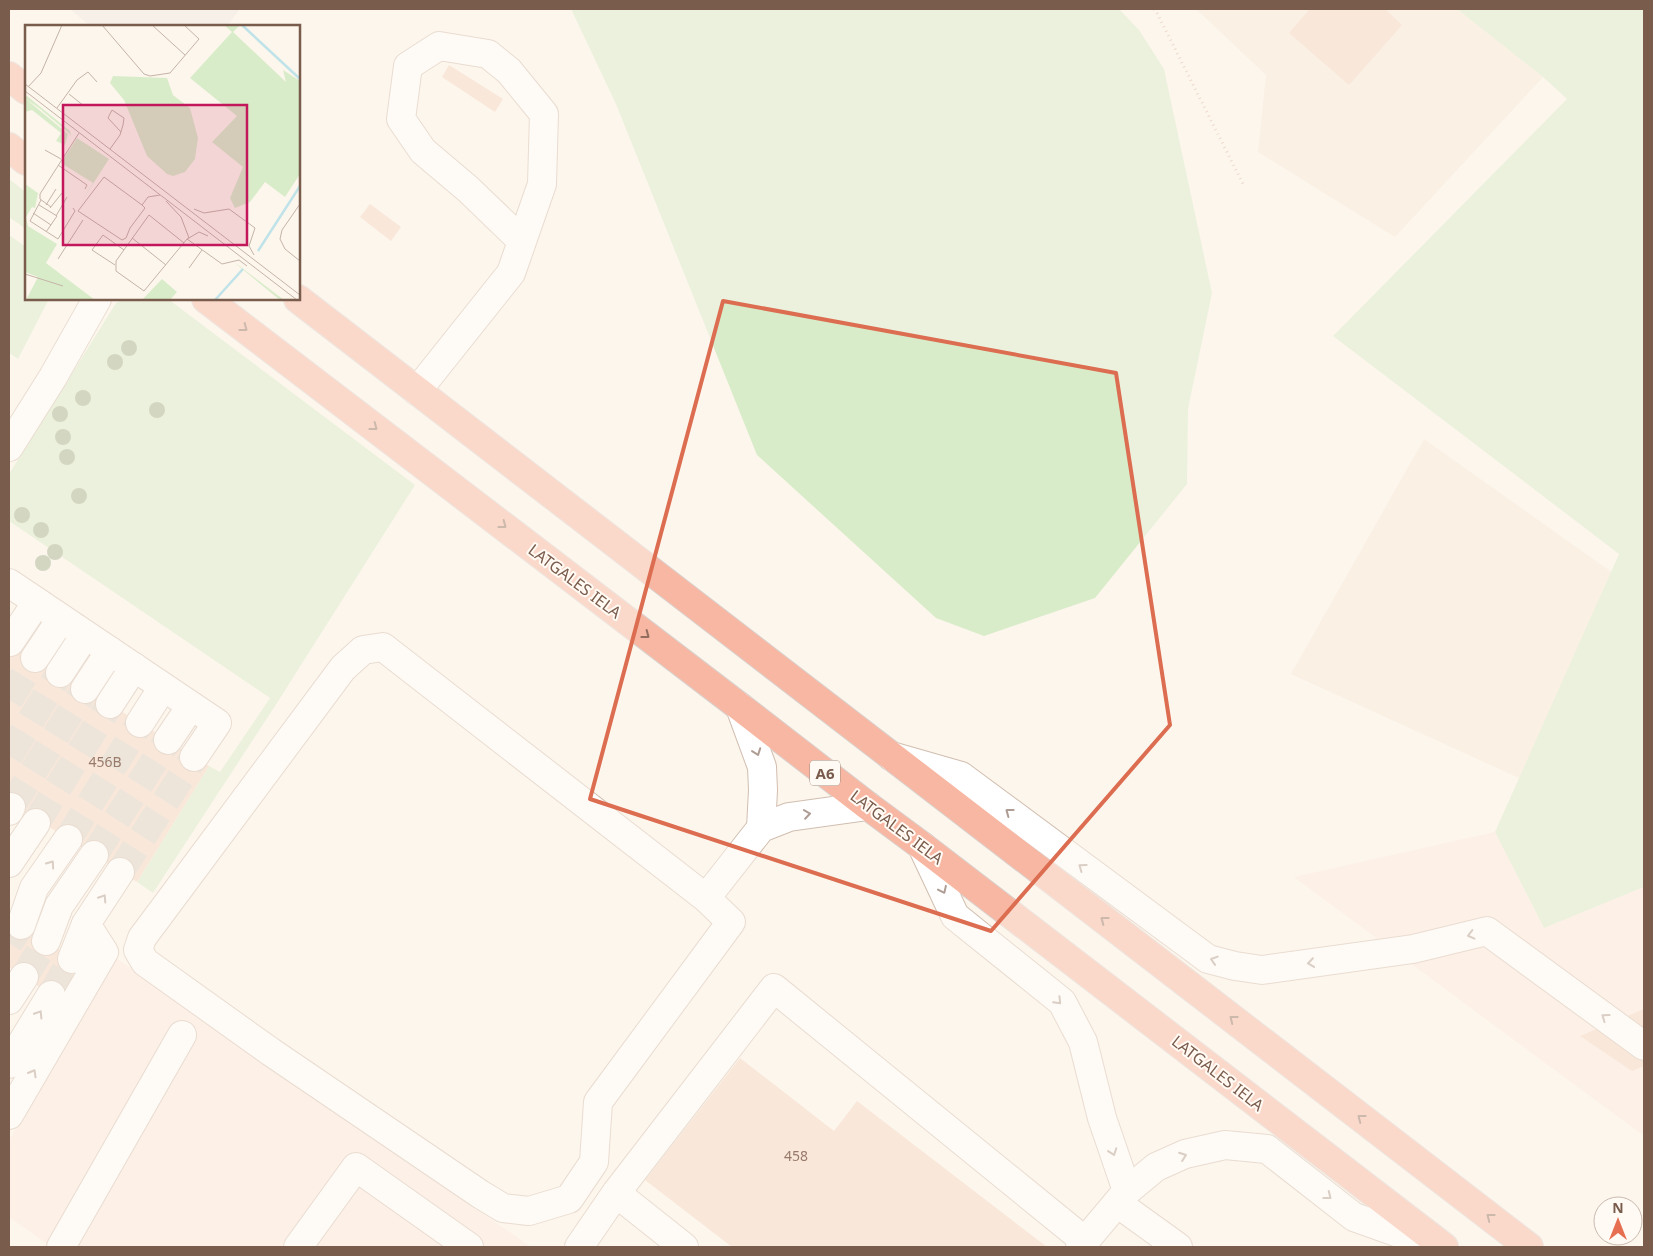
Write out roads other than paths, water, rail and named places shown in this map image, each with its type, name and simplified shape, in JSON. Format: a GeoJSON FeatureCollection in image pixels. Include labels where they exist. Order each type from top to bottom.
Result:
{"type":"FeatureCollection","features":[{"type":"Feature","properties":{"kind":"highway"},"geometry":{"type":"LineString","coordinates":[[9,76],[25,89]]}},
{"type":"Feature","properties":{"kind":"highway"},"geometry":{"type":"LineString","coordinates":[[9,148],[25,160]]}},
{"type":"Feature","properties":{"kind":"highway","name":"LATGALES IELA"},"geometry":{"type":"LineString","coordinates":[[207,300],[1444,1247]]}},
{"type":"Feature","properties":{"kind":"highway"},"geometry":{"type":"LineString","coordinates":[[299,300],[1529,1247]]}},
{"type":"Feature","properties":{"kind":"lane"},"geometry":{"type":"LineString","coordinates":[[417,391],[511,273],[542,184],[544,114],[509,71],[488,54],[439,46],[408,66],[401,119],[423,151],[468,189],[522,241]]}},
{"type":"Feature","properties":{"kind":"lane"},"geometry":{"type":"LineString","coordinates":[[9,448],[53,377],[96,300]]}},
{"type":"Feature","properties":{"kind":"lane"},"geometry":{"type":"LineString","coordinates":[[9,583],[217,723],[194,757]]}},
{"type":"Feature","properties":{"kind":"lane"},"geometry":{"type":"LineString","coordinates":[[10,642],[36,602]]}},
{"type":"Feature","properties":{"kind":"lane"},"geometry":{"type":"LineString","coordinates":[[35,658],[61,619]]}},
{"type":"Feature","properties":{"kind":"lane"},"geometry":{"type":"LineString","coordinates":[[60,673],[85,634]]}},
{"type":"Feature","properties":{"kind":"lane"},"geometry":{"type":"LineString","coordinates":[[383,647],[706,898],[731,922],[598,1102],[594,1162],[574,1192],[568,1199],[529,1211],[503,1208],[480,1194],[271,1052],[145,962],[138,950],[142,938],[343,668],[363,650],[383,647]]}},
{"type":"Feature","properties":{"kind":"lane"},"geometry":{"type":"LineString","coordinates":[[85,689],[110,651]]}},
{"type":"Feature","properties":{"kind":"lane"},"geometry":{"type":"LineString","coordinates":[[110,704],[134,667]]}},
{"type":"Feature","properties":{"kind":"lane"},"geometry":{"type":"LineString","coordinates":[[140,723],[163,687]]}},
{"type":"Feature","properties":{"kind":"lane"},"geometry":{"type":"LineString","coordinates":[[168,740],[191,706]]}},
{"type":"Feature","properties":{"kind":"lane"},"geometry":{"type":"LineString","coordinates":[[740,707],[762,767],[761,828]]}},
{"type":"Feature","properties":{"kind":"lane"},"geometry":{"type":"LineString","coordinates":[[890,756],[961,776],[1208,959],[1262,970],[1413,949],[1487,931],[1644,1046]]}},
{"type":"Feature","properties":{"kind":"lane"},"geometry":{"type":"LineString","coordinates":[[706,898],[761,828],[789,817],[868,806]]}},
{"type":"Feature","properties":{"kind":"lane"},"geometry":{"type":"LineString","coordinates":[[9,863],[36,823]]}},
{"type":"Feature","properties":{"kind":"lane"},"geometry":{"type":"LineString","coordinates":[[21,925],[34,888],[68,839]]}},
{"type":"Feature","properties":{"kind":"lane"},"geometry":{"type":"LineString","coordinates":[[922,846],[955,916],[1062,1002],[1083,1042],[1122,1197],[1178,1247]]}},
{"type":"Feature","properties":{"kind":"lane"},"geometry":{"type":"LineString","coordinates":[[46,941],[59,906],[94,855]]}},
{"type":"Feature","properties":{"kind":"lane"},"geometry":{"type":"LineString","coordinates":[[72,959],[86,924],[120,872]]}},
{"type":"Feature","properties":{"kind":"lane"},"geometry":{"type":"LineString","coordinates":[[9,1115],[104,952],[86,924]]}},
{"type":"Feature","properties":{"kind":"lane"},"geometry":{"type":"LineString","coordinates":[[9,1000],[24,977]]}},
{"type":"Feature","properties":{"kind":"lane"},"geometry":{"type":"LineString","coordinates":[[579,1247],[616,1193],[774,988],[1083,1244],[1122,1197],[1156,1167],[1185,1154],[1225,1145],[1268,1149],[1354,1217],[1438,1247]]}},
{"type":"Feature","properties":{"kind":"lane"},"geometry":{"type":"LineString","coordinates":[[9,1064],[51,994]]}},
{"type":"Feature","properties":{"kind":"lane"},"geometry":{"type":"LineString","coordinates":[[61,1247],[182,1035]]}},
{"type":"Feature","properties":{"kind":"lane"},"geometry":{"type":"LineString","coordinates":[[298,1247],[356,1167],[469,1247]]}},
{"type":"Feature","properties":{"kind":"lane"},"geometry":{"type":"LineString","coordinates":[[616,1193],[684,1247]]}},
{"type":"Feature","properties":{"kind":"tunnel"},"geometry":{"type":"LineString","coordinates":[[9,700],[35,658]]}},
{"type":"Feature","properties":{"kind":"tunnel"},"geometry":{"type":"LineString","coordinates":[[9,756],[60,673]]}},
{"type":"Feature","properties":{"kind":"tunnel"},"geometry":{"type":"LineString","coordinates":[[11,807],[85,689]]}},
{"type":"Feature","properties":{"kind":"tunnel"},"geometry":{"type":"LineString","coordinates":[[36,823],[110,704]]}},
{"type":"Feature","properties":{"kind":"tunnel"},"geometry":{"type":"LineString","coordinates":[[68,839],[140,723]]}},
{"type":"Feature","properties":{"kind":"tunnel"},"geometry":{"type":"LineString","coordinates":[[94,855],[168,740]]}},
{"type":"Feature","properties":{"kind":"tunnel"},"geometry":{"type":"LineString","coordinates":[[120,872],[194,757]]}},
{"type":"Feature","properties":{"kind":"tunnel"},"geometry":{"type":"LineString","coordinates":[[9,943],[21,925]]}},
{"type":"Feature","properties":{"kind":"tunnel"},"geometry":{"type":"LineString","coordinates":[[24,977],[46,941]]}},
{"type":"Feature","properties":{"kind":"tunnel"},"geometry":{"type":"LineString","coordinates":[[51,995],[72,959]]}}]}
